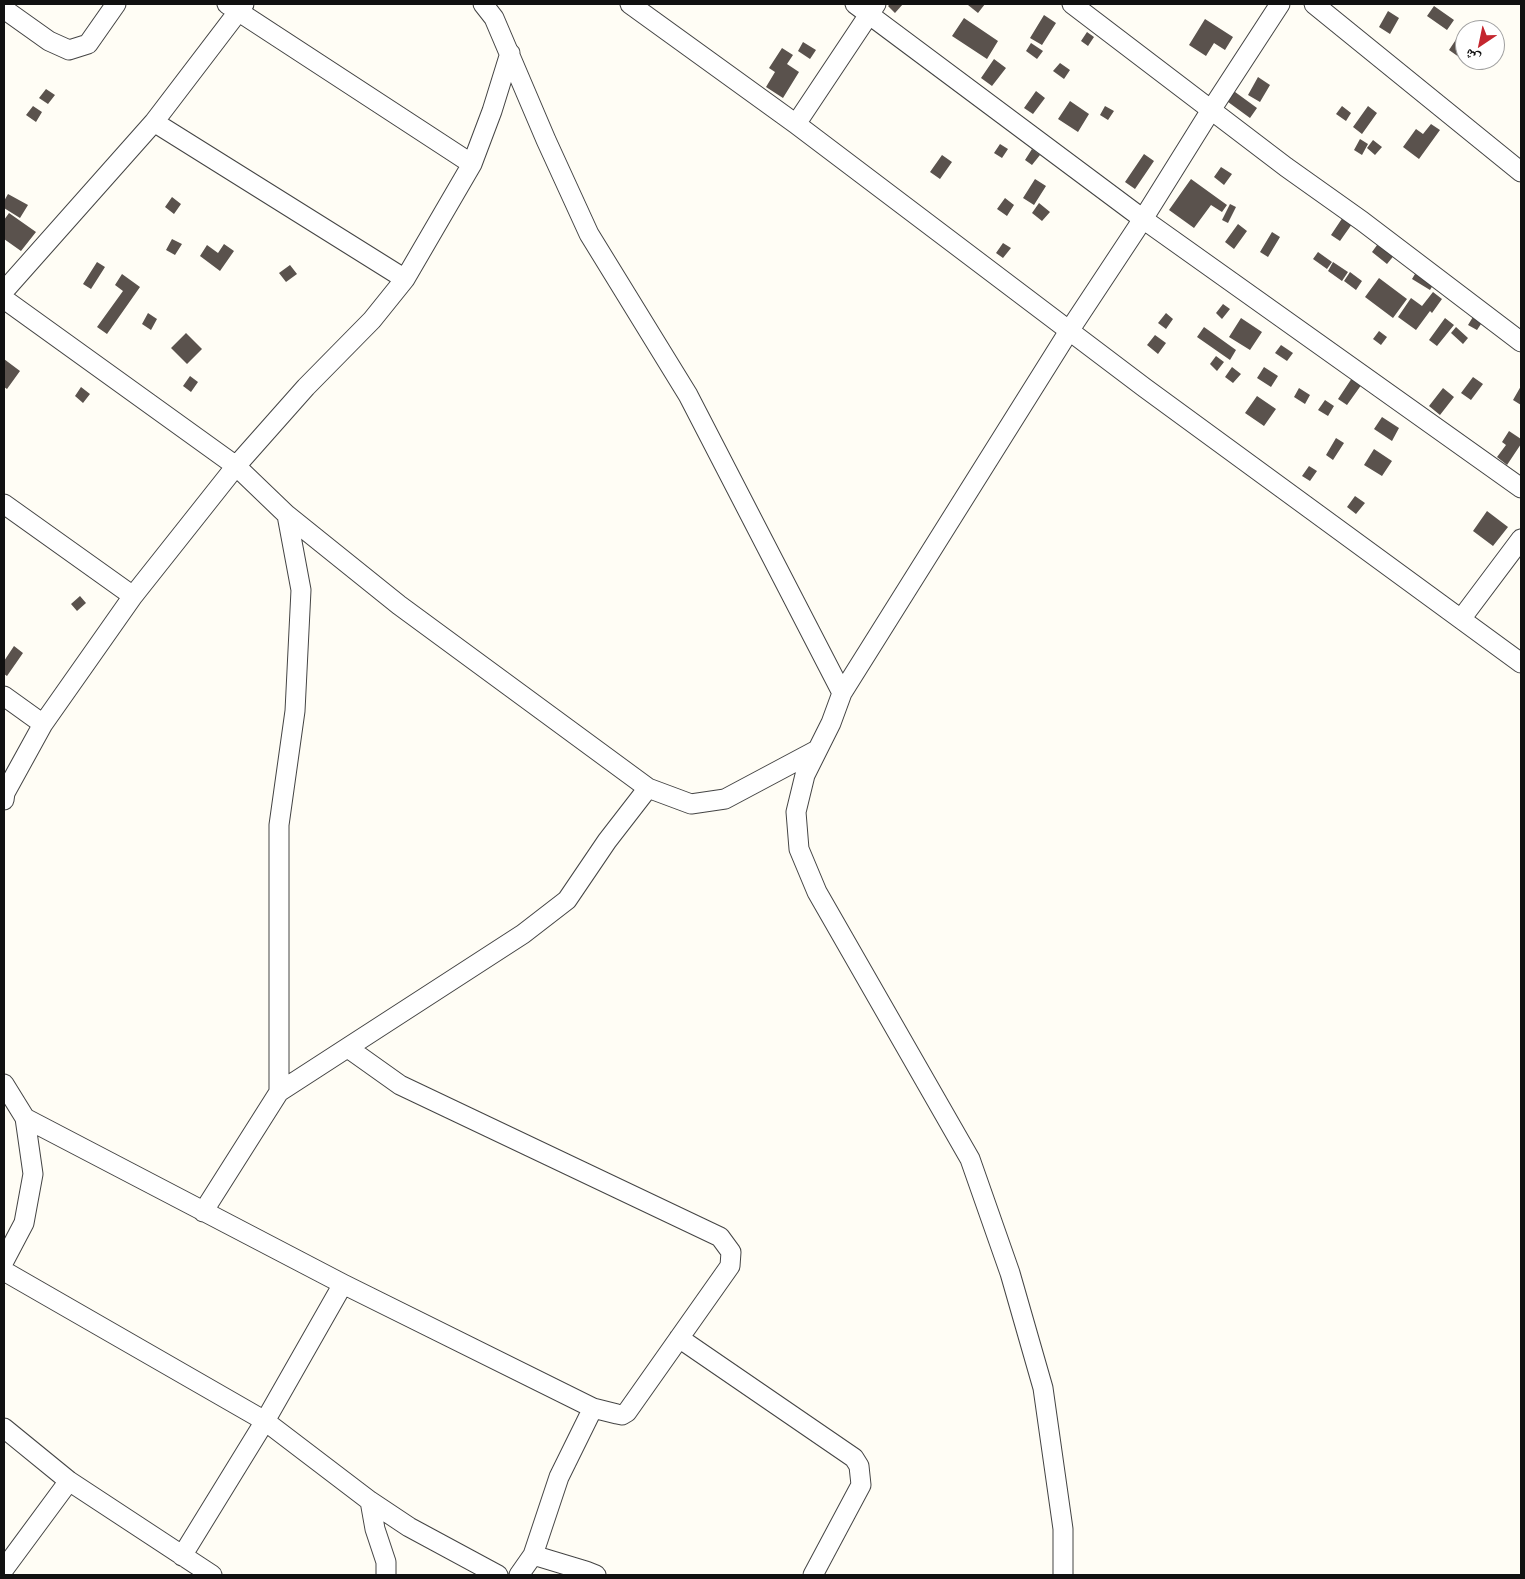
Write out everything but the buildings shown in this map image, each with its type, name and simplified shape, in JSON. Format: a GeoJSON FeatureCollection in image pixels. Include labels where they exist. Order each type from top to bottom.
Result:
{"type":"FeatureCollection","features":[{"type":"Feature","properties":{"kind":"street"},"geometry":{"type":"LineString","coordinates":[[4,9],[49,41],[69,50],[88,44],[116,4]]}},
{"type":"Feature","properties":{"kind":"street"},"geometry":{"type":"LineString","coordinates":[[483,4],[494,18],[546,140],[589,234],[688,395],[842,692]]}},
{"type":"Feature","properties":{"kind":"street"},"geometry":{"type":"LineString","coordinates":[[630,4],[796,124],[1145,388],[1521,663]]}},
{"type":"Feature","properties":{"kind":"street"},"geometry":{"type":"LineString","coordinates":[[1072,4],[1286,167],[1362,221],[1521,342]]}},
{"type":"Feature","properties":{"kind":"street"},"geometry":{"type":"LineString","coordinates":[[1063,1575],[1063,1529],[1042,1388],[1010,1273],[970,1160],[817,892],[799,850],[796,812],[805,775],[831,723],[842,692],[1070,331],[1280,4]]}},
{"type":"Feature","properties":{"kind":"street"},"geometry":{"type":"LineString","coordinates":[[1314,4],[1521,172]]}},
{"type":"Feature","properties":{"kind":"street"},"geometry":{"type":"LineString","coordinates":[[4,291],[154,122],[236,6],[472,164]]}},
{"type":"Feature","properties":{"kind":"street"},"geometry":{"type":"LineString","coordinates":[[796,124],[867,7],[1143,219],[1521,488]]}},
{"type":"Feature","properties":{"kind":"street"},"geometry":{"type":"LineString","coordinates":[[4,800],[43,724],[133,596],[236,466],[306,387],[372,320],[405,279],[472,164],[492,111],[510,53]]}},
{"type":"Feature","properties":{"kind":"street"},"geometry":{"type":"LineString","coordinates":[[154,122],[405,279]]}},
{"type":"Feature","properties":{"kind":"street"},"geometry":{"type":"LineString","coordinates":[[4,299],[236,466],[287,515],[399,604],[648,788],[691,804],[725,799],[818,750]]}},
{"type":"Feature","properties":{"kind":"street"},"geometry":{"type":"LineString","coordinates":[[4,504],[133,596]]}},
{"type":"Feature","properties":{"kind":"street"},"geometry":{"type":"LineString","coordinates":[[278,1092],[279,825],[295,710],[301,590],[287,515]]}},
{"type":"Feature","properties":{"kind":"street"},"geometry":{"type":"LineString","coordinates":[[1461,619],[1521,538]]}},
{"type":"Feature","properties":{"kind":"street"},"geometry":{"type":"LineString","coordinates":[[4,696],[43,724]]}},
{"type":"Feature","properties":{"kind":"street"},"geometry":{"type":"LineString","coordinates":[[203,1212],[278,1092],[523,934],[567,900],[607,841],[648,788]]}},
{"type":"Feature","properties":{"kind":"street"},"geometry":{"type":"LineString","coordinates":[[25,1118],[343,1284],[593,1408],[622,1415],[627,1412],[730,1266],[731,1252],[720,1237],[400,1085],[348,1048]]}},
{"type":"Feature","properties":{"kind":"street"},"geometry":{"type":"LineString","coordinates":[[4,1084],[25,1118],[34,1174],[24,1223],[4,1261]]}},
{"type":"Feature","properties":{"kind":"street"},"geometry":{"type":"LineString","coordinates":[[4,1271],[265,1420],[370,1501],[409,1527],[498,1575]]}},
{"type":"Feature","properties":{"kind":"street"},"geometry":{"type":"LineString","coordinates":[[182,1556],[265,1420],[343,1284]]}},
{"type":"Feature","properties":{"kind":"street"},"geometry":{"type":"LineString","coordinates":[[679,1338],[854,1458],[859,1466],[861,1485],[813,1575]]}},
{"type":"Feature","properties":{"kind":"street"},"geometry":{"type":"LineString","coordinates":[[519,1575],[533,1555],[560,1477],[593,1408]]}},
{"type":"Feature","properties":{"kind":"street"},"geometry":{"type":"LineString","coordinates":[[4,1428],[69,1481],[212,1575]]}},
{"type":"Feature","properties":{"kind":"street"},"geometry":{"type":"LineString","coordinates":[[4,1569],[69,1481]]}},
{"type":"Feature","properties":{"kind":"street"},"geometry":{"type":"LineString","coordinates":[[370,1501],[375,1529],[386,1562],[386,1575]]}},
{"type":"Feature","properties":{"kind":"street"},"geometry":{"type":"LineString","coordinates":[[533,1555],[596,1575]]}}]}
